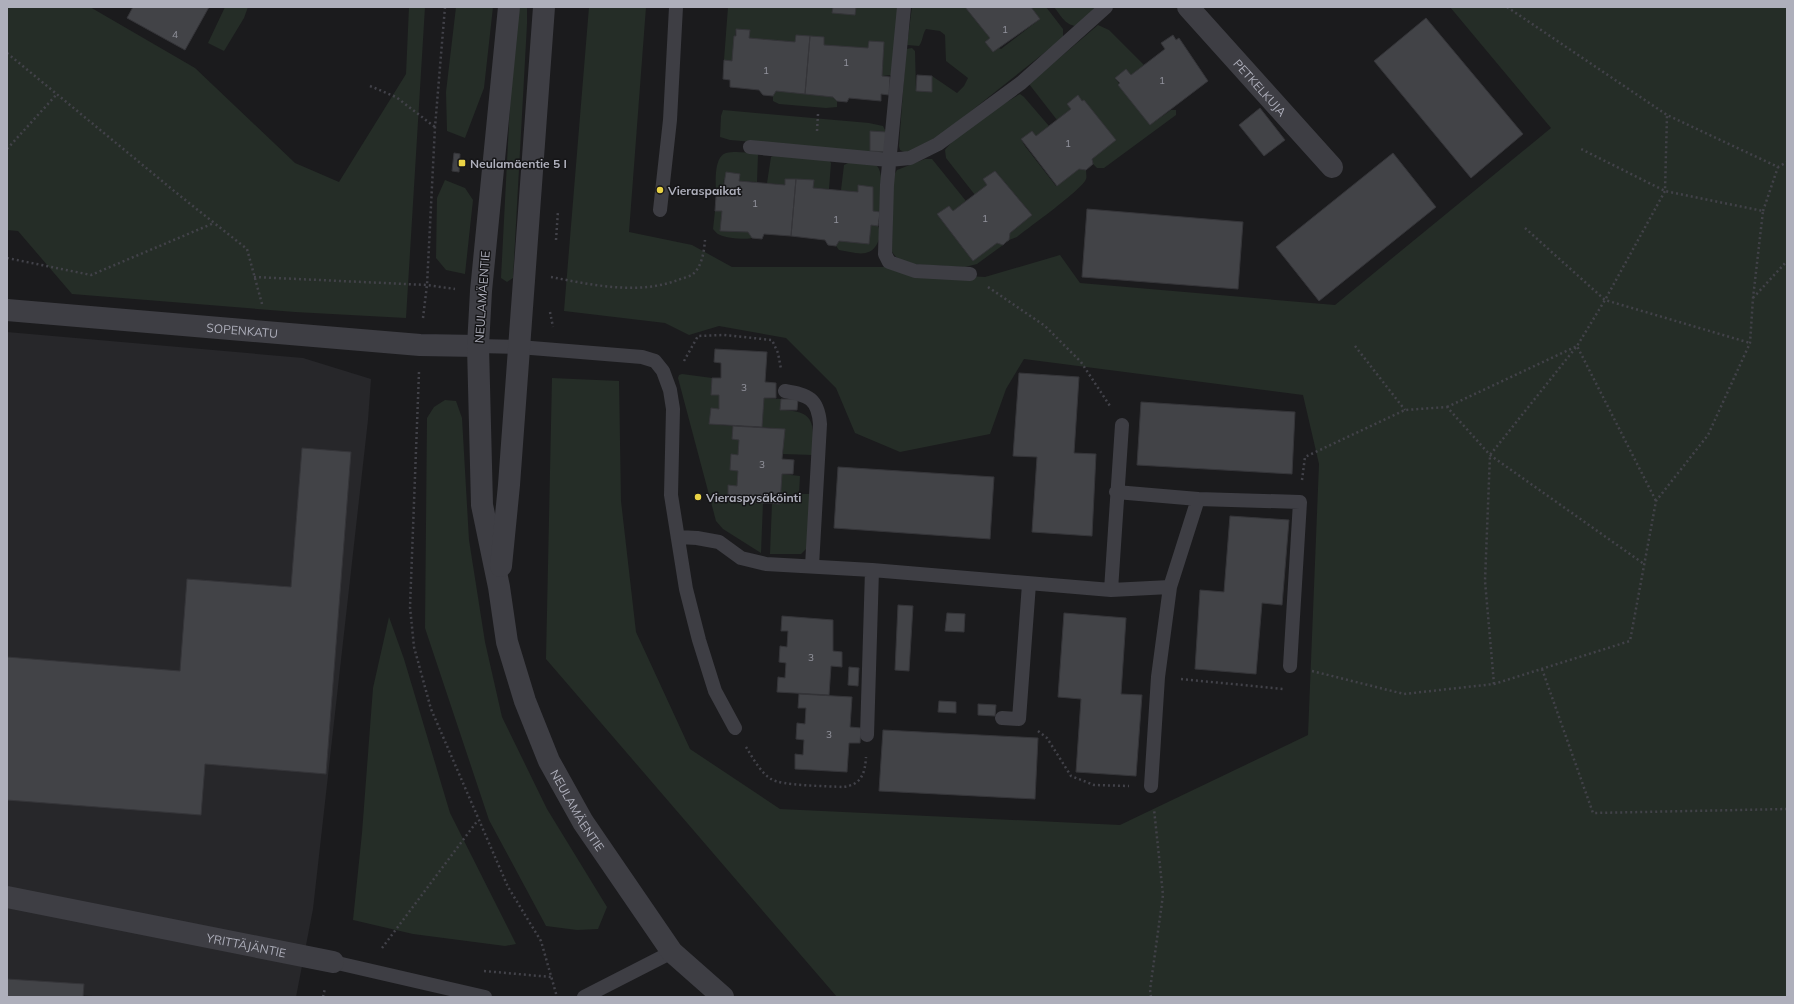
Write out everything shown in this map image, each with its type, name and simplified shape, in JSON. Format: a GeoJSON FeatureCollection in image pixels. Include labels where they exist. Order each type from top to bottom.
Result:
{"type":"FeatureCollection","features":[{"type":"Feature","properties":{"kind":"street","name":"NEULAMÄENTIE"},"geometry":{"type":"LineString","coordinates":[[509,7],[482,284],[478,346],[482,505],[499,586],[507,642],[525,701],[549,761],[583,822],[672,952],[722,997]]}},
{"type":"Feature","properties":{"kind":"street","name":"NEULAMÄENTIE"},"geometry":{"type":"LineString","coordinates":[[499,586],[509,485],[544,7]]}},
{"type":"Feature","properties":{"kind":"street","name":"PETKELKUJA"},"geometry":{"type":"LineString","coordinates":[[1188,7],[1332,167]]}},
{"type":"Feature","properties":{"kind":"street","name":"SOPENKATU"},"geometry":{"type":"LineString","coordinates":[[7,310],[420,345],[478,346]]}},
{"type":"Feature","properties":{"kind":"street","name":"YRITTÄJÄNTIE"},"geometry":{"type":"LineString","coordinates":[[7,897],[333,962]]}},
{"type":"Feature","properties":{"kind":"lane"},"geometry":{"type":"LineString","coordinates":[[660,210],[670,120],[676,7]]}},
{"type":"Feature","properties":{"kind":"lane"},"geometry":{"type":"LineString","coordinates":[[904,7],[887,185],[884,246],[885,254],[889,262],[915,271],[970,274]]}},
{"type":"Feature","properties":{"kind":"lane"},"geometry":{"type":"LineString","coordinates":[[750,147],[890,160],[910,158],[938,144],[1021,83],[1106,7]]}},
{"type":"Feature","properties":{"kind":"lane"},"geometry":{"type":"LineString","coordinates":[[478,346],[519,347],[642,357],[655,362],[663,372],[670,390],[672,409],[670,494],[686,589],[699,640],[715,691],[735,728]]}},
{"type":"Feature","properties":{"kind":"lane"},"geometry":{"type":"LineString","coordinates":[[785,391],[806,395],[813,400],[819,414],[820,424],[812,566]]}},
{"type":"Feature","properties":{"kind":"lane"},"geometry":{"type":"LineString","coordinates":[[1111,590],[1116,492],[1122,425]]}},
{"type":"Feature","properties":{"kind":"lane"},"geometry":{"type":"LineString","coordinates":[[1116,492],[1198,499],[1300,502],[1290,666]]}},
{"type":"Feature","properties":{"kind":"lane"},"geometry":{"type":"LineString","coordinates":[[1151,786],[1158,677],[1170,587],[1198,499]]}},
{"type":"Feature","properties":{"kind":"lane"},"geometry":{"type":"LineString","coordinates":[[678,538],[697,538],[719,542],[741,558],[766,564],[872,570],[1111,590],[1170,587]]}},
{"type":"Feature","properties":{"kind":"lane"},"geometry":{"type":"LineString","coordinates":[[867,735],[872,570]]}},
{"type":"Feature","properties":{"kind":"lane"},"geometry":{"type":"LineString","coordinates":[[1002,718],[1019,719],[1028,584]]}},
{"type":"Feature","properties":{"kind":"lane"},"geometry":{"type":"LineString","coordinates":[[584,997],[672,952]]}},
{"type":"Feature","properties":{"kind":"lane","name":"YRITTÄJÄNTIE"},"geometry":{"type":"LineString","coordinates":[[333,962],[485,997]]}},
{"type":"Feature","properties":{"kind":"path"},"geometry":{"type":"LineString","coordinates":[[445,7],[435,127],[427,285],[420,345],[410,607],[414,647],[431,709],[508,887],[541,941],[558,997]]}},
{"type":"Feature","properties":{"kind":"path"},"geometry":{"type":"LineString","coordinates":[[1507,7],[1667,115],[1778,167]]}},
{"type":"Feature","properties":{"kind":"path"},"geometry":{"type":"LineString","coordinates":[[7,53],[247,249],[260,301],[277,332]]}},
{"type":"Feature","properties":{"kind":"path"},"geometry":{"type":"LineString","coordinates":[[370,86],[396,97],[435,127]]}},
{"type":"Feature","properties":{"kind":"path"},"geometry":{"type":"LineString","coordinates":[[7,149],[57,94]]}},
{"type":"Feature","properties":{"kind":"path"},"geometry":{"type":"LineString","coordinates":[[1494,684],[1485,581],[1490,455],[1577,346],[1605,300],[1665,191],[1667,115]]}},
{"type":"Feature","properties":{"kind":"path"},"geometry":{"type":"LineString","coordinates":[[1579,148],[1665,191],[1763,212]]}},
{"type":"Feature","properties":{"kind":"path"},"geometry":{"type":"LineString","coordinates":[[1158,677],[1288,689],[1290,666],[1404,694],[1494,684],[1630,641],[1656,501],[1708,435],[1750,343],[1753,298],[1763,212],[1778,167],[1787,162]]}},
{"type":"Feature","properties":{"kind":"path"},"geometry":{"type":"LineString","coordinates":[[7,258],[91,275],[214,223]]}},
{"type":"Feature","properties":{"kind":"path"},"geometry":{"type":"LineString","coordinates":[[1525,228],[1605,300],[1750,343]]}},
{"type":"Feature","properties":{"kind":"path"},"geometry":{"type":"LineString","coordinates":[[548,276],[587,284],[642,288],[671,283],[692,275],[700,264],[705,240]]}},
{"type":"Feature","properties":{"kind":"path"},"geometry":{"type":"LineString","coordinates":[[1753,298],[1787,261]]}},
{"type":"Feature","properties":{"kind":"path"},"geometry":{"type":"LineString","coordinates":[[970,274],[1045,326],[1081,362],[1122,425]]}},
{"type":"Feature","properties":{"kind":"path"},"geometry":{"type":"LineString","coordinates":[[254,277],[427,285],[462,289]]}},
{"type":"Feature","properties":{"kind":"path"},"geometry":{"type":"LineString","coordinates":[[548,304],[559,350]]}},
{"type":"Feature","properties":{"kind":"path"},"geometry":{"type":"LineString","coordinates":[[683,362],[698,336],[724,335],[772,340],[778,353],[785,391]]}},
{"type":"Feature","properties":{"kind":"path"},"geometry":{"type":"LineString","coordinates":[[1355,346],[1405,410]]}},
{"type":"Feature","properties":{"kind":"path"},"geometry":{"type":"LineString","coordinates":[[1300,502],[1305,457],[1405,410],[1447,407],[1577,346]]}},
{"type":"Feature","properties":{"kind":"path"},"geometry":{"type":"LineString","coordinates":[[1577,346],[1656,501]]}},
{"type":"Feature","properties":{"kind":"path"},"geometry":{"type":"LineString","coordinates":[[1447,407],[1490,455],[1644,564]]}},
{"type":"Feature","properties":{"kind":"path"},"geometry":{"type":"LineString","coordinates":[[1542,669],[1593,813],[1787,809]]}},
{"type":"Feature","properties":{"kind":"path"},"geometry":{"type":"LineString","coordinates":[[1019,719],[1047,738],[1071,776],[1094,785],[1151,786],[1163,895],[1150,990],[1151,997]]}},
{"type":"Feature","properties":{"kind":"path"},"geometry":{"type":"LineString","coordinates":[[735,728],[760,769],[772,780],[783,783],[843,787],[852,786],[863,775],[866,764],[867,735]]}},
{"type":"Feature","properties":{"kind":"path"},"geometry":{"type":"LineString","coordinates":[[382,948],[478,820]]}},
{"type":"Feature","properties":{"kind":"path"},"geometry":{"type":"LineString","coordinates":[[376,948],[390,950]]}},
{"type":"Feature","properties":{"kind":"path"},"geometry":{"type":"LineString","coordinates":[[478,971],[551,978]]}},
{"type":"Feature","properties":{"kind":"shaded area"},"geometry":{"type":"Polygon","coordinates":[[[7,7],[90,7],[195,68],[295,163],[339,182],[406,74],[409,7],[425,7],[406,318],[295,312],[72,294],[18,231],[7,230],[7,7]]]}},
{"type":"Feature","properties":{"kind":"shaded area"},"geometry":{"type":"Polygon","coordinates":[[[225,7],[248,7],[244,18],[224,51],[208,43],[225,7]]]}},
{"type":"Feature","properties":{"kind":"shaded area"},"geometry":{"type":"Polygon","coordinates":[[[456,7],[493,7],[484,88],[465,138],[447,131],[446,92],[456,7]]]}},
{"type":"Feature","properties":{"kind":"shaded area"},"geometry":{"type":"Polygon","coordinates":[[[515,7],[527,7],[527,24],[513,278],[507,282],[501,278],[515,7]]]}},
{"type":"Feature","properties":{"kind":"shaded area"},"geometry":{"type":"Polygon","coordinates":[[[589,7],[646,7],[629,232],[692,245],[732,267],[885,267],[916,273],[985,277],[1060,255],[1080,283],[1335,305],[1551,128],[1450,7],[1787,7],[1787,997],[837,997],[546,659],[552,378],[619,381],[621,501],[636,632],[690,749],[780,809],[1120,825],[1308,735],[1319,464],[1303,395],[1024,359],[1006,389],[990,434],[900,452],[855,433],[836,388],[786,338],[719,326],[689,335],[665,323],[564,311],[589,7]]]}},
{"type":"Feature","properties":{"kind":"shaded area"},"geometry":{"type":"Polygon","coordinates":[[[728,7],[833,7],[833,13],[855,15],[856,7],[899,7],[892,75],[882,76],[884,49],[883,42],[869,41],[868,48],[824,45],[824,37],[796,35],[795,42],[749,38],[750,30],[736,29],[732,61],[724,60],[728,7]]]}},
{"type":"Feature","properties":{"kind":"shaded area"},"geometry":{"type":"Polygon","coordinates":[[[912,7],[965,7],[990,38],[985,42],[993,52],[999,48],[1001,49],[1040,19],[1031,7],[1046,7],[1063,29],[1063,38],[941,135],[906,153],[900,150],[899,146],[906,49],[912,48],[915,51],[916,91],[932,92],[932,76],[957,93],[964,86],[968,78],[946,61],[945,35],[940,31],[926,29],[919,46],[907,45],[912,7]]]}},
{"type":"Feature","properties":{"kind":"shaded area"},"geometry":{"type":"Polygon","coordinates":[[[1054,7],[1098,7],[1080,26],[1075,26],[1071,25],[1062,18],[1054,7]]]}},
{"type":"Feature","properties":{"kind":"shaded area"},"geometry":{"type":"Polygon","coordinates":[[[1098,25],[1109,30],[1144,65],[1131,75],[1126,69],[1115,78],[1151,124],[1171,110],[1176,110],[1176,115],[1104,168],[1097,168],[1093,164],[1084,100],[1082,101],[1077,96],[1067,104],[1071,109],[1057,120],[1029,84],[1098,25]]]}},
{"type":"Feature","properties":{"kind":"shaded area"},"geometry":{"type":"Polygon","coordinates":[[[776,91],[833,97],[837,101],[837,107],[826,108],[779,104],[773,101],[773,96],[776,91]]]}},
{"type":"Feature","properties":{"kind":"shaded area"},"geometry":{"type":"Polygon","coordinates":[[[1020,94],[1049,126],[1036,136],[1032,131],[1021,139],[1056,186],[1079,169],[1086,170],[1086,179],[1076,191],[1066,199],[1017,237],[1009,240],[1010,233],[1032,215],[995,171],[984,179],[987,185],[975,195],[946,158],[945,150],[968,128],[1020,94]]]}},
{"type":"Feature","properties":{"kind":"shaded area"},"geometry":{"type":"Polygon","coordinates":[[[723,110],[869,123],[883,126],[886,132],[870,131],[870,150],[886,152],[880,153],[730,140],[720,137],[721,116],[723,110]]]}},
{"type":"Feature","properties":{"kind":"shaded area"},"geometry":{"type":"Polygon","coordinates":[[[726,153],[756,153],[758,155],[757,182],[739,181],[740,174],[726,172],[722,196],[716,196],[716,172],[719,160],[726,153]]]}},
{"type":"Feature","properties":{"kind":"shaded area"},"geometry":{"type":"Polygon","coordinates":[[[775,155],[829,160],[831,163],[829,189],[813,188],[814,180],[786,179],[785,185],[767,183],[771,157],[775,155]]]}},
{"type":"Feature","properties":{"kind":"shaded area"},"geometry":{"type":"Polygon","coordinates":[[[925,159],[932,159],[966,201],[953,211],[949,206],[937,214],[973,261],[997,243],[1003,245],[977,264],[965,267],[910,264],[896,257],[892,252],[893,177],[897,170],[925,159]]]}},
{"type":"Feature","properties":{"kind":"shaded area"},"geometry":{"type":"Polygon","coordinates":[[[848,163],[871,163],[878,167],[881,178],[880,212],[873,211],[873,187],[859,185],[858,192],[841,190],[844,165],[848,163]]]}},
{"type":"Feature","properties":{"kind":"shaded area"},"geometry":{"type":"Polygon","coordinates":[[[445,180],[465,188],[473,200],[465,274],[446,270],[436,258],[437,198],[445,180]]]}},
{"type":"Feature","properties":{"kind":"shaded area"},"geometry":{"type":"Polygon","coordinates":[[[715,211],[722,211],[720,231],[748,232],[752,238],[731,238],[718,234],[713,229],[715,211]]]}},
{"type":"Feature","properties":{"kind":"shaded area"},"geometry":{"type":"Polygon","coordinates":[[[871,225],[878,226],[880,235],[877,244],[870,252],[855,253],[839,250],[836,246],[839,241],[869,244],[871,225]]]}},
{"type":"Feature","properties":{"kind":"shaded area"},"geometry":{"type":"Polygon","coordinates":[[[7,332],[303,358],[371,379],[368,420],[313,909],[296,997],[109,997],[7,991],[7,332]]]}},
{"type":"Feature","properties":{"kind":"shaded area"},"geometry":{"type":"Polygon","coordinates":[[[682,374],[712,378],[711,394],[719,395],[719,409],[711,409],[709,424],[733,426],[732,439],[739,440],[738,455],[731,454],[730,470],[738,471],[737,486],[728,486],[728,500],[763,503],[761,553],[723,529],[716,521],[678,378],[679,375],[682,374]]]}},
{"type":"Feature","properties":{"kind":"shaded area"},"geometry":{"type":"Polygon","coordinates":[[[764,398],[781,399],[780,410],[801,413],[807,416],[812,427],[813,455],[783,454],[784,429],[762,427],[764,398]]]}},
{"type":"Feature","properties":{"kind":"shaded area"},"geometry":{"type":"Polygon","coordinates":[[[445,400],[456,401],[462,418],[469,540],[485,642],[502,717],[547,809],[607,907],[598,929],[577,930],[546,926],[489,820],[425,628],[427,418],[434,407],[445,400]]]}},
{"type":"Feature","properties":{"kind":"shaded area"},"geometry":{"type":"Polygon","coordinates":[[[782,474],[800,476],[799,494],[810,494],[807,548],[801,554],[770,554],[772,503],[780,503],[782,474]]]}},
{"type":"Feature","properties":{"kind":"shaded area"},"geometry":{"type":"Polygon","coordinates":[[[389,617],[404,659],[450,813],[516,944],[505,946],[413,934],[353,920],[362,833],[373,688],[389,617]]]}},
{"type":"Feature","properties":{"kind":"building"},"geometry":{"type":"Polygon","coordinates":[[[133,7],[209,7],[185,50],[127,18],[133,7]]]}},
{"type":"Feature","properties":{"kind":"building"},"geometry":{"type":"Polygon","coordinates":[[[833,7],[856,7],[855,15],[832,13],[833,7]]]}},
{"type":"Feature","properties":{"kind":"building"},"geometry":{"type":"Polygon","coordinates":[[[965,7],[1031,7],[1040,19],[993,52],[985,42],[990,38],[965,7]]]}},
{"type":"Feature","properties":{"kind":"building"},"geometry":{"type":"Polygon","coordinates":[[[1426,18],[1523,134],[1471,178],[1374,61],[1426,18]]]}},
{"type":"Feature","properties":{"kind":"building"},"geometry":{"type":"Polygon","coordinates":[[[736,29],[750,30],[749,38],[795,42],[796,35],[810,36],[805,94],[776,91],[773,96],[763,95],[759,90],[730,87],[730,80],[723,79],[724,60],[732,61],[736,29]]]}},
{"type":"Feature","properties":{"kind":"building"},"geometry":{"type":"Polygon","coordinates":[[[1173,35],[1176,40],[1179,38],[1208,81],[1150,125],[1118,85],[1120,83],[1115,78],[1126,69],[1131,75],[1165,49],[1161,43],[1173,35]]]}},
{"type":"Feature","properties":{"kind":"building"},"geometry":{"type":"Polygon","coordinates":[[[810,36],[824,37],[824,45],[868,48],[869,41],[884,42],[882,76],[890,77],[889,95],[881,94],[881,101],[849,98],[847,102],[837,101],[833,97],[805,94],[810,36]]]}},
{"type":"Feature","properties":{"kind":"building"},"geometry":{"type":"Polygon","coordinates":[[[917,75],[932,76],[932,92],[916,91],[917,75]]]}},
{"type":"Feature","properties":{"kind":"building"},"geometry":{"type":"Polygon","coordinates":[[[1078,95],[1082,101],[1084,100],[1116,140],[1092,159],[1093,164],[1086,170],[1079,169],[1057,186],[1021,139],[1032,131],[1036,136],[1071,109],[1067,104],[1078,95]]]}},
{"type":"Feature","properties":{"kind":"building"},"geometry":{"type":"Polygon","coordinates":[[[1260,108],[1285,140],[1264,156],[1239,125],[1260,108]]]}},
{"type":"Feature","properties":{"kind":"building"},"geometry":{"type":"Polygon","coordinates":[[[870,131],[886,132],[886,152],[870,151],[870,131]]]}},
{"type":"Feature","properties":{"kind":"building"},"geometry":{"type":"Polygon","coordinates":[[[454,153],[460,154],[459,172],[452,171],[454,153]]]}},
{"type":"Feature","properties":{"kind":"building"},"geometry":{"type":"Polygon","coordinates":[[[1393,153],[1436,207],[1319,301],[1276,247],[1393,153]]]}},
{"type":"Feature","properties":{"kind":"building"},"geometry":{"type":"Polygon","coordinates":[[[995,171],[1032,215],[1010,233],[1009,240],[1003,245],[997,243],[973,261],[937,214],[949,206],[953,211],[987,185],[983,179],[995,171]]]}},
{"type":"Feature","properties":{"kind":"building"},"geometry":{"type":"Polygon","coordinates":[[[726,172],[740,174],[739,181],[785,185],[785,179],[796,179],[791,236],[764,234],[762,239],[752,238],[748,232],[720,231],[722,211],[715,211],[716,196],[722,196],[726,172]]]}},
{"type":"Feature","properties":{"kind":"building"},"geometry":{"type":"Polygon","coordinates":[[[796,179],[814,180],[813,188],[858,192],[858,185],[873,187],[873,211],[880,212],[878,226],[871,225],[869,244],[839,241],[836,246],[828,245],[825,240],[791,236],[796,179]]]}},
{"type":"Feature","properties":{"kind":"building"},"geometry":{"type":"Polygon","coordinates":[[[1087,209],[1243,222],[1238,289],[1082,277],[1087,209]]]}},
{"type":"Feature","properties":{"kind":"building"},"geometry":{"type":"Polygon","coordinates":[[[715,349],[767,352],[765,382],[776,383],[776,398],[764,398],[762,427],[709,424],[711,408],[719,409],[719,395],[711,395],[712,378],[721,378],[721,363],[714,362],[715,349]]]}},
{"type":"Feature","properties":{"kind":"building"},"geometry":{"type":"Polygon","coordinates":[[[1019,373],[1079,377],[1074,453],[1096,454],[1092,536],[1032,532],[1037,457],[1013,456],[1019,373]]]}},
{"type":"Feature","properties":{"kind":"building"},"geometry":{"type":"Polygon","coordinates":[[[781,399],[798,399],[797,410],[780,410],[781,399]]]}},
{"type":"Feature","properties":{"kind":"building"},"geometry":{"type":"Polygon","coordinates":[[[1141,402],[1295,412],[1292,474],[1137,465],[1141,402]]]}},
{"type":"Feature","properties":{"kind":"building"},"geometry":{"type":"Polygon","coordinates":[[[733,426],[785,429],[782,459],[794,460],[793,474],[782,474],[780,504],[728,501],[728,485],[737,486],[738,471],[730,470],[731,454],[738,455],[739,440],[732,439],[733,426]]]}},
{"type":"Feature","properties":{"kind":"building"},"geometry":{"type":"Polygon","coordinates":[[[302,448],[351,452],[326,774],[205,764],[201,815],[7,800],[7,657],[180,671],[187,579],[291,587],[302,448]]]}},
{"type":"Feature","properties":{"kind":"building"},"geometry":{"type":"Polygon","coordinates":[[[838,467],[994,477],[990,539],[834,528],[838,467]]]}},
{"type":"Feature","properties":{"kind":"building"},"geometry":{"type":"Polygon","coordinates":[[[1230,516],[1289,520],[1282,605],[1262,603],[1256,674],[1195,669],[1200,590],[1224,592],[1230,516]]]}},
{"type":"Feature","properties":{"kind":"building"},"geometry":{"type":"Polygon","coordinates":[[[898,605],[913,606],[909,671],[895,670],[898,605]]]}},
{"type":"Feature","properties":{"kind":"building"},"geometry":{"type":"Polygon","coordinates":[[[947,613],[965,614],[964,632],[945,631],[947,613]]]}},
{"type":"Feature","properties":{"kind":"building"},"geometry":{"type":"Polygon","coordinates":[[[1064,613],[1126,618],[1121,694],[1142,695],[1136,776],[1076,772],[1081,699],[1058,697],[1064,613]]]}},
{"type":"Feature","properties":{"kind":"building"},"geometry":{"type":"Polygon","coordinates":[[[782,616],[833,620],[833,651],[842,652],[842,667],[831,666],[829,695],[777,692],[778,677],[785,678],[786,663],[779,662],[780,646],[787,647],[788,631],[781,631],[782,616]]]}},
{"type":"Feature","properties":{"kind":"building"},"geometry":{"type":"Polygon","coordinates":[[[849,667],[859,668],[858,686],[848,685],[849,667]]]}},
{"type":"Feature","properties":{"kind":"building"},"geometry":{"type":"Polygon","coordinates":[[[799,694],[852,697],[850,727],[861,728],[860,743],[849,743],[847,772],[795,769],[795,754],[803,755],[804,740],[796,739],[797,723],[805,724],[806,708],[798,708],[799,694]]]}},
{"type":"Feature","properties":{"kind":"building"},"geometry":{"type":"Polygon","coordinates":[[[939,701],[956,702],[956,713],[938,712],[939,701]]]}},
{"type":"Feature","properties":{"kind":"building"},"geometry":{"type":"Polygon","coordinates":[[[978,704],[996,705],[995,716],[978,715],[978,704]]]}},
{"type":"Feature","properties":{"kind":"building"},"geometry":{"type":"Polygon","coordinates":[[[883,730],[1038,738],[1035,799],[879,791],[883,730]]]}},
{"type":"Feature","properties":{"kind":"building"},"geometry":{"type":"Polygon","coordinates":[[[7,979],[84,984],[83,997],[7,997],[7,979]]]}},
{"type":"Feature","properties":{"kind":"place","name":"Neulamäentie 5 I"},"geometry":{"type":"Point","coordinates":[462,163]}},
{"type":"Feature","properties":{"kind":"place","name":"Vieraspaikat"},"geometry":{"type":"Point","coordinates":[660,190]}},
{"type":"Feature","properties":{"kind":"place","name":"Vieraspysäköinti"},"geometry":{"type":"Point","coordinates":[698,497]}}]}
